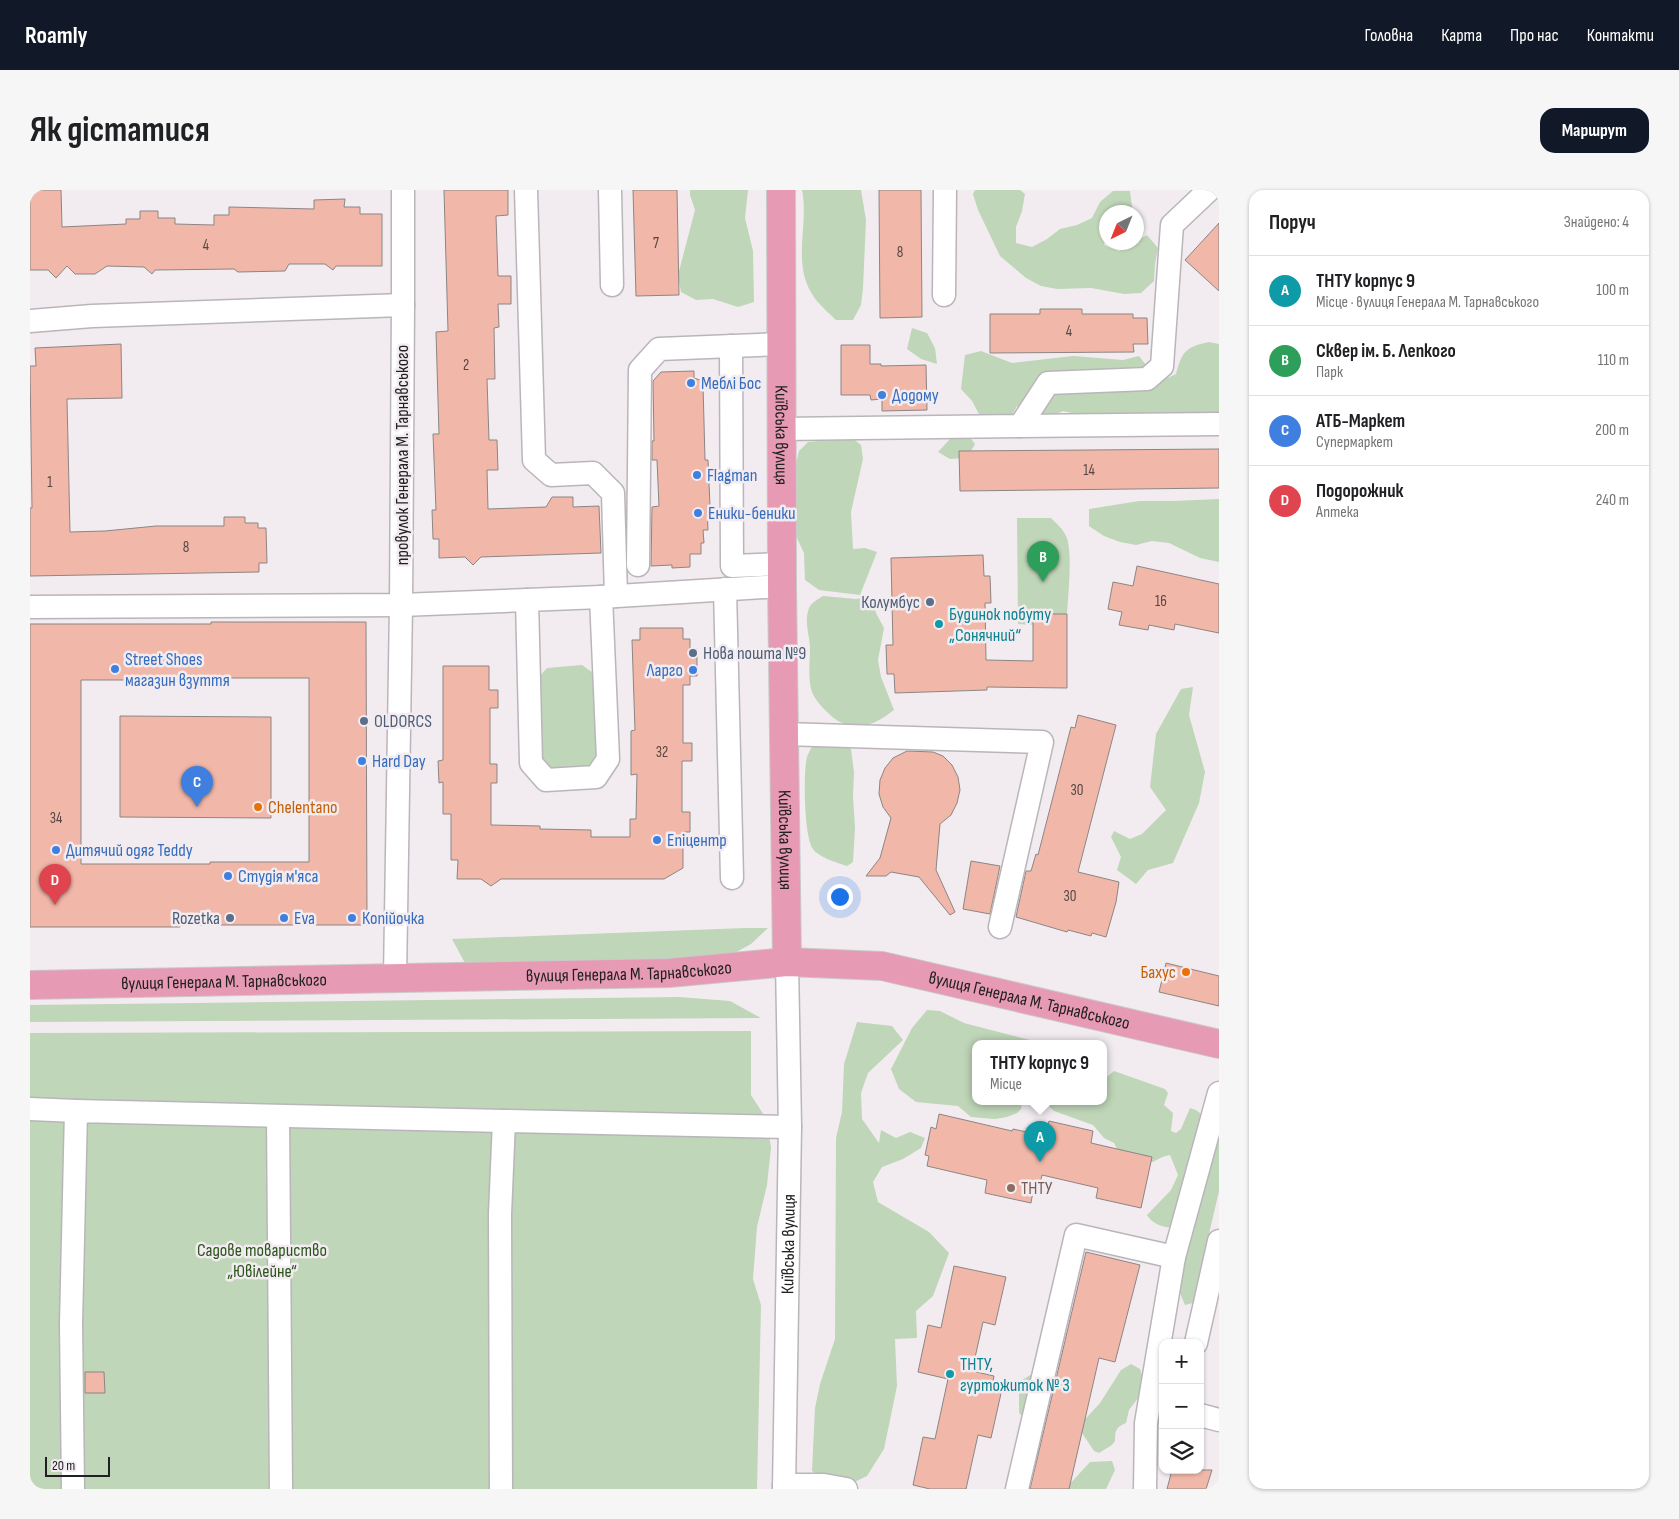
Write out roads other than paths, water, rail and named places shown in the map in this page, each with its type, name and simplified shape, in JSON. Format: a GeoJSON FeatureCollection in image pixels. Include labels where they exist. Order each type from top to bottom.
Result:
{"type":"FeatureCollection","features":[{"type":"Feature","properties":{"kind":"main road","name":"Київська вулиця"},"geometry":{"type":"LineString","coordinates":[[781,190],[787,962]]}},
{"type":"Feature","properties":{"kind":"main road","name":"вулиця Генерала М. Тарнавського"},"geometry":{"type":"LineString","coordinates":[[30,985],[669,973],[787,962],[882,966],[1219,1044]]}},
{"type":"Feature","properties":{"kind":"street","name":"провулок Генерала М. Тарнавського"},"geometry":{"type":"LineString","coordinates":[[395,978],[401,605],[403,190]]}},
{"type":"Feature","properties":{"kind":"street"},"geometry":{"type":"LineString","coordinates":[[526,190],[534,460],[551,475],[594,473],[614,493],[609,597],[608,759],[596,777],[546,780],[531,763],[527,600]]}},
{"type":"Feature","properties":{"kind":"street"},"geometry":{"type":"LineString","coordinates":[[610,190],[612,285]]}},
{"type":"Feature","properties":{"kind":"street"},"geometry":{"type":"LineString","coordinates":[[944,295],[946,190]]}},
{"type":"Feature","properties":{"kind":"street"},"geometry":{"type":"LineString","coordinates":[[1020,426],[1048,383],[1147,379],[1162,366],[1172,225],[1208,190]]}},
{"type":"Feature","properties":{"kind":"street"},"geometry":{"type":"LineString","coordinates":[[30,321],[92,316],[403,305]]}},
{"type":"Feature","properties":{"kind":"street"},"geometry":{"type":"LineString","coordinates":[[638,565],[640,370],[659,349],[782,344]]}},
{"type":"Feature","properties":{"kind":"street"},"geometry":{"type":"LineString","coordinates":[[731,346],[732,566],[783,575]]}},
{"type":"Feature","properties":{"kind":"street"},"geometry":{"type":"LineString","coordinates":[[782,429],[1219,424]]}},
{"type":"Feature","properties":{"kind":"street"},"geometry":{"type":"LineString","coordinates":[[30,607],[401,605],[609,597],[725,589],[783,575]]}},
{"type":"Feature","properties":{"kind":"street"},"geometry":{"type":"LineString","coordinates":[[725,589],[732,878]]}},
{"type":"Feature","properties":{"kind":"street"},"geometry":{"type":"LineString","coordinates":[[784,734],[1042,742],[1000,927]]}},
{"type":"Feature","properties":{"kind":"street","name":"Київська вулиця"},"geometry":{"type":"LineString","coordinates":[[784,1487],[790,1127],[787,962]]}},
{"type":"Feature","properties":{"kind":"street"},"geometry":{"type":"LineString","coordinates":[[1145,1489],[1146,1423],[1174,1257],[1219,1093]]}},
{"type":"Feature","properties":{"kind":"street"},"geometry":{"type":"LineString","coordinates":[[30,1109],[790,1127]]}},
{"type":"Feature","properties":{"kind":"street"},"geometry":{"type":"LineString","coordinates":[[73,1489],[71,1324],[76,1111]]}},
{"type":"Feature","properties":{"kind":"street"},"geometry":{"type":"LineString","coordinates":[[278,1116],[281,1489]]}},
{"type":"Feature","properties":{"kind":"street"},"geometry":{"type":"LineString","coordinates":[[501,1489],[500,1214],[504,1121]]}},
{"type":"Feature","properties":{"kind":"street"},"geometry":{"type":"LineString","coordinates":[[1017,1489],[1076,1235],[1174,1257]]}},
{"type":"Feature","properties":{"kind":"street"},"geometry":{"type":"LineString","coordinates":[[1197,1339],[1216,1266],[1219,1241]]}},
{"type":"Feature","properties":{"kind":"street"},"geometry":{"type":"LineString","coordinates":[[1204,1416],[1219,1420]]}},
{"type":"Feature","properties":{"kind":"street"},"geometry":{"type":"LineString","coordinates":[[784,1487],[824,1485],[846,1489]]}},
{"type":"Feature","properties":{"kind":"place","name":"Меблі Бос"},"geometry":{"type":"Point","coordinates":[691,383]}},
{"type":"Feature","properties":{"kind":"place","name":"Додому"},"geometry":{"type":"Point","coordinates":[882,395]}},
{"type":"Feature","properties":{"kind":"place","name":"Flagman"},"geometry":{"type":"Point","coordinates":[697,475]}},
{"type":"Feature","properties":{"kind":"place","name":"Еники-беники"},"geometry":{"type":"Point","coordinates":[698,513]}},
{"type":"Feature","properties":{"kind":"place","name":"Сквер ім. Б. Лепкого"},"geometry":{"type":"Point","coordinates":[1043,582]}},
{"type":"Feature","properties":{"kind":"place","name":"Колумбус"},"geometry":{"type":"Point","coordinates":[930,602]}},
{"type":"Feature","properties":{"kind":"place","name":"Будинок побуту „Сонячний“"},"geometry":{"type":"Point","coordinates":[939,624]}},
{"type":"Feature","properties":{"kind":"place","name":"Нова пошта №9"},"geometry":{"type":"Point","coordinates":[693,653]}},
{"type":"Feature","properties":{"kind":"place","name":"Street Shoes магазин взуття"},"geometry":{"type":"Point","coordinates":[115,669]}},
{"type":"Feature","properties":{"kind":"place","name":"Ларго"},"geometry":{"type":"Point","coordinates":[693,670]}},
{"type":"Feature","properties":{"kind":"place","name":"OLDORCS"},"geometry":{"type":"Point","coordinates":[364,721]}},
{"type":"Feature","properties":{"kind":"place","name":"Hard Day"},"geometry":{"type":"Point","coordinates":[362,761]}},
{"type":"Feature","properties":{"kind":"place","name":"АТБ-Маркет"},"geometry":{"type":"Point","coordinates":[197,807]}},
{"type":"Feature","properties":{"kind":"place","name":"Chelentano"},"geometry":{"type":"Point","coordinates":[258,807]}},
{"type":"Feature","properties":{"kind":"place","name":"Епіцентр"},"geometry":{"type":"Point","coordinates":[657,840]}},
{"type":"Feature","properties":{"kind":"place","name":"Дитячий одяг Teddy"},"geometry":{"type":"Point","coordinates":[56,850]}},
{"type":"Feature","properties":{"kind":"place","name":"Студія м'яса"},"geometry":{"type":"Point","coordinates":[228,876]}},
{"type":"Feature","properties":{"kind":"place","name":"Подорожник"},"geometry":{"type":"Point","coordinates":[55,905]}},
{"type":"Feature","properties":{"kind":"place","name":"Rozetka"},"geometry":{"type":"Point","coordinates":[230,918]}},
{"type":"Feature","properties":{"kind":"place","name":"Eva"},"geometry":{"type":"Point","coordinates":[284,918]}},
{"type":"Feature","properties":{"kind":"place","name":"Копійочка"},"geometry":{"type":"Point","coordinates":[352,918]}},
{"type":"Feature","properties":{"kind":"place","name":"Бахус"},"geometry":{"type":"Point","coordinates":[1186,972]}},
{"type":"Feature","properties":{"kind":"place","name":"ТНТУ корпус 9"},"geometry":{"type":"Point","coordinates":[1040,1162]}},
{"type":"Feature","properties":{"kind":"place","name":"ТНТУ"},"geometry":{"type":"Point","coordinates":[1011,1188]}},
{"type":"Feature","properties":{"kind":"place","name":"ТНТУ, гуртожиток № 3"},"geometry":{"type":"Point","coordinates":[950,1374]}},
{"type":"Feature","properties":{"kind":"park label","name":"Садове товариство „Ювілейне“"},"geometry":{"type":"Point","coordinates":[262,1260]}}]}
